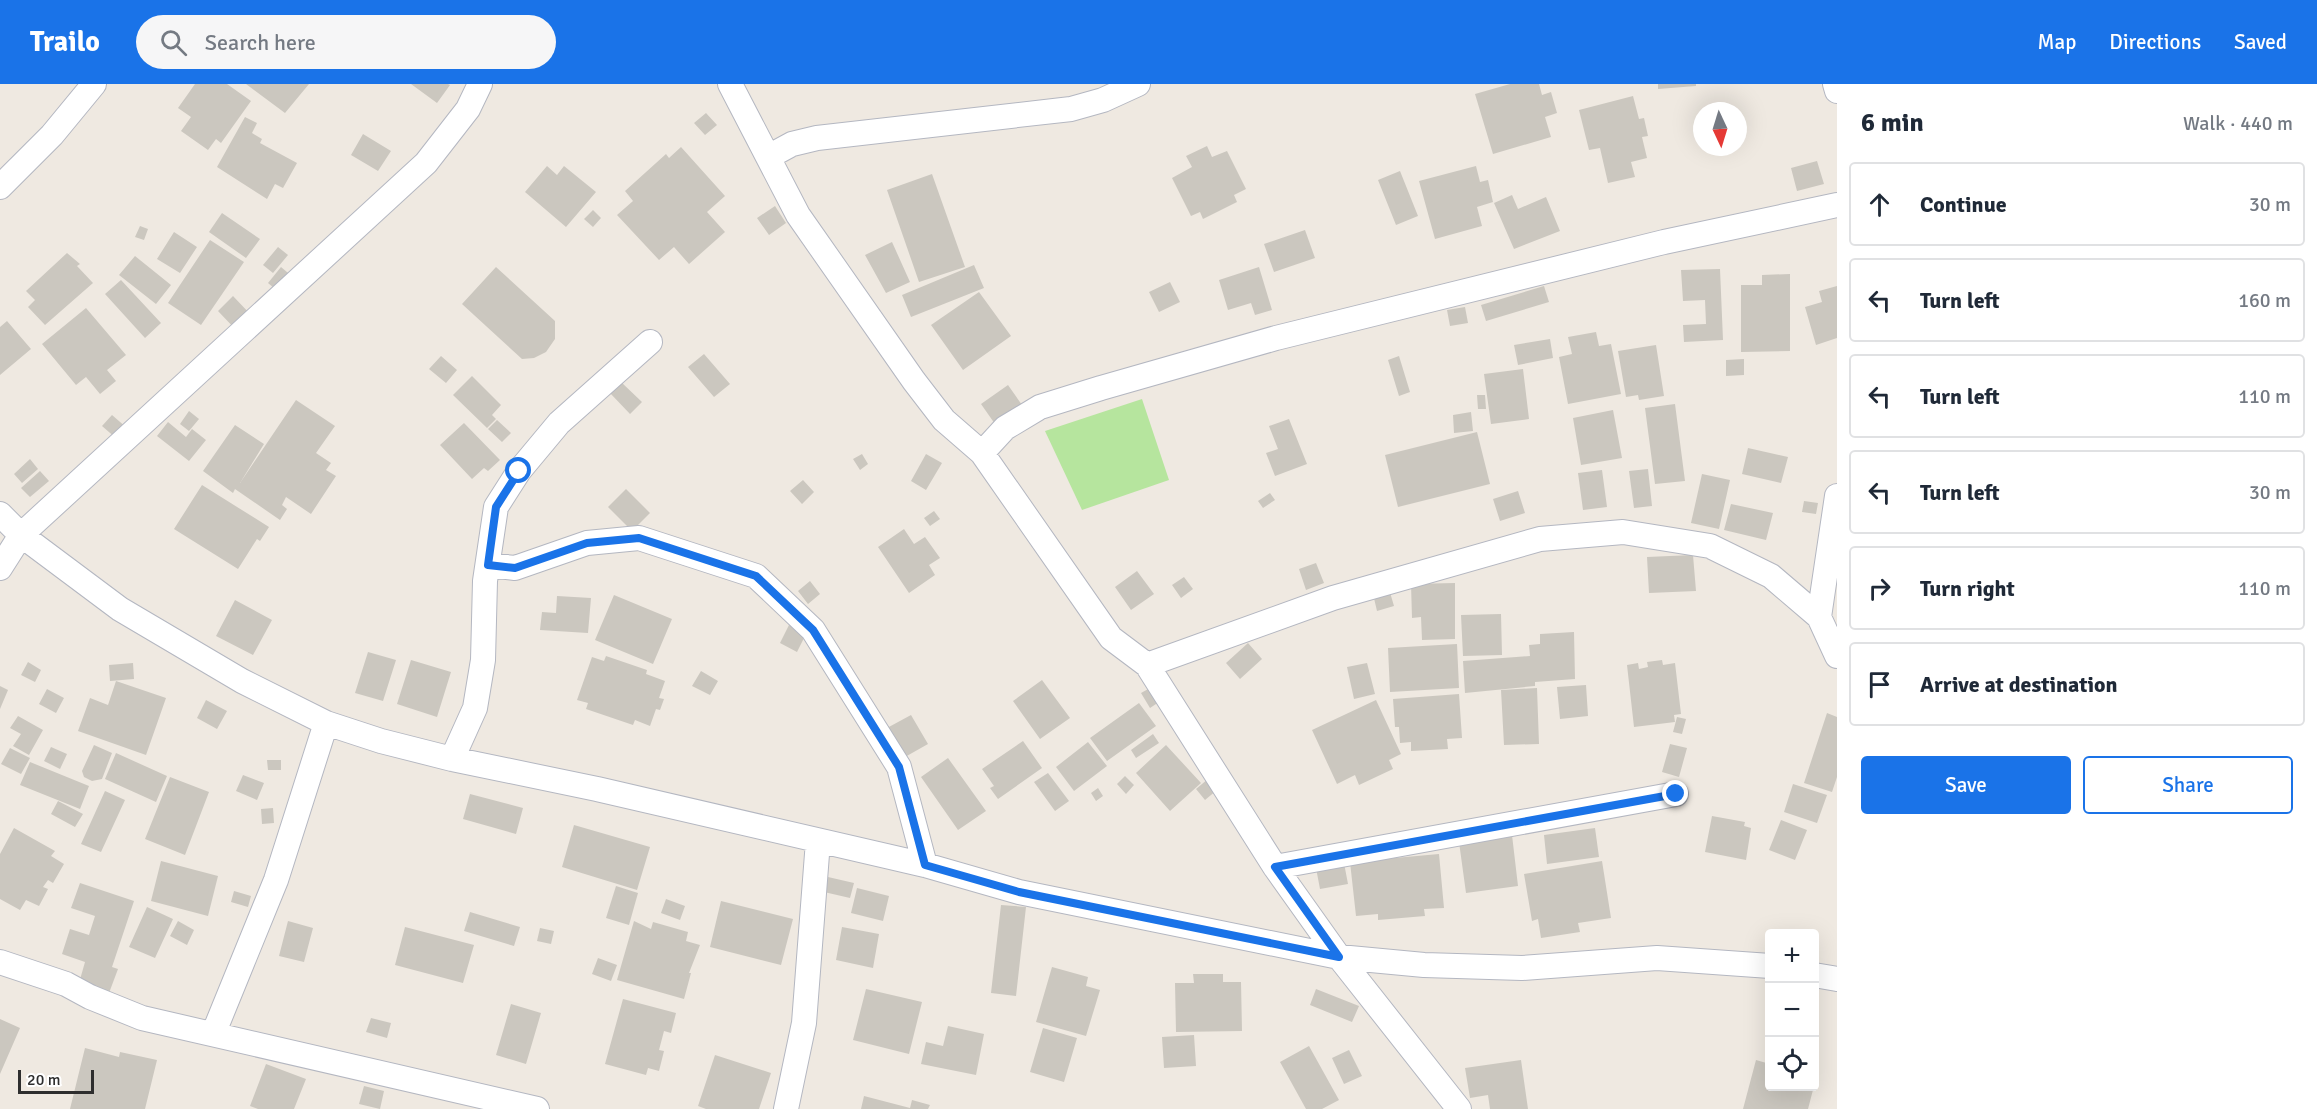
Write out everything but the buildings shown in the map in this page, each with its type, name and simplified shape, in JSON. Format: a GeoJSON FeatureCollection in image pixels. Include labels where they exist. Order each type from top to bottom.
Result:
{"type":"FeatureCollection","features":[{"type":"Feature","properties":{"kind":"street"},"geometry":{"type":"LineString","coordinates":[[0,187],[51,135],[94,84]]}},
{"type":"Feature","properties":{"kind":"street"},"geometry":{"type":"LineString","coordinates":[[0,568],[21,535],[426,163],[468,109],[480,84]]}},
{"type":"Feature","properties":{"kind":"street"},"geometry":{"type":"LineString","coordinates":[[730,84],[798,215],[914,381],[944,420],[982,453],[1111,638],[1147,665],[1275,867],[1339,957],[1459,1109]]}},
{"type":"Feature","properties":{"kind":"street"},"geometry":{"type":"LineString","coordinates":[[768,157],[792,144],[816,138],[1071,109],[1103,100],[1138,84]]}},
{"type":"Feature","properties":{"kind":"street"},"geometry":{"type":"LineString","coordinates":[[1835,84],[1837,91]]}},
{"type":"Feature","properties":{"kind":"street"},"geometry":{"type":"LineString","coordinates":[[982,453],[1005,428],[1040,407],[1101,388],[1276,338],[1664,242],[1837,205]]}},
{"type":"Feature","properties":{"kind":"street"},"geometry":{"type":"LineString","coordinates":[[452,759],[475,708],[483,660],[488,565],[496,507],[519,471],[559,423],[650,342]]}},
{"type":"Feature","properties":{"kind":"street"},"geometry":{"type":"LineString","coordinates":[[1818,617],[1837,496]]}},
{"type":"Feature","properties":{"kind":"street"},"geometry":{"type":"LineString","coordinates":[[0,514],[21,535],[120,609],[242,681],[326,723],[381,741],[925,865],[1019,892],[1339,957],[1424,965],[1522,968],[1658,958],[1765,966]]}},
{"type":"Feature","properties":{"kind":"street"},"geometry":{"type":"LineString","coordinates":[[1147,665],[1333,598],[1530,542],[1623,532],[1710,546],[1771,576],[1818,617],[1837,657]]}},
{"type":"Feature","properties":{"kind":"street"},"geometry":{"type":"LineString","coordinates":[[488,565],[515,568],[587,543],[639,538],[756,576],[813,630],[899,767],[925,865]]}},
{"type":"Feature","properties":{"kind":"street"},"geometry":{"type":"LineString","coordinates":[[214,1032],[276,880],[326,723]]}},
{"type":"Feature","properties":{"kind":"street"},"geometry":{"type":"LineString","coordinates":[[1275,867],[1676,794]]}},
{"type":"Feature","properties":{"kind":"street"},"geometry":{"type":"LineString","coordinates":[[786,1109],[804,1023],[818,841]]}},
{"type":"Feature","properties":{"kind":"street"},"geometry":{"type":"LineString","coordinates":[[0,962],[66,984],[90,997],[142,1018],[214,1032],[537,1109]]}},
{"type":"Feature","properties":{"kind":"street"},"geometry":{"type":"LineString","coordinates":[[1819,976],[1837,979]]}},
{"type":"Feature","properties":{"kind":"green space"},"geometry":{"type":"Polygon","coordinates":[[[1142,399],[1169,480],[1082,510],[1045,431],[1142,399]]]}},
{"type":"Feature","properties":{"kind":"route"},"geometry":{"type":"LineString","coordinates":[[519,471],[496,507],[488,565],[515,568],[587,543],[639,538],[756,576],[813,630],[899,767],[925,865],[1019,892],[1339,957],[1275,867],[1676,794]]}}]}
